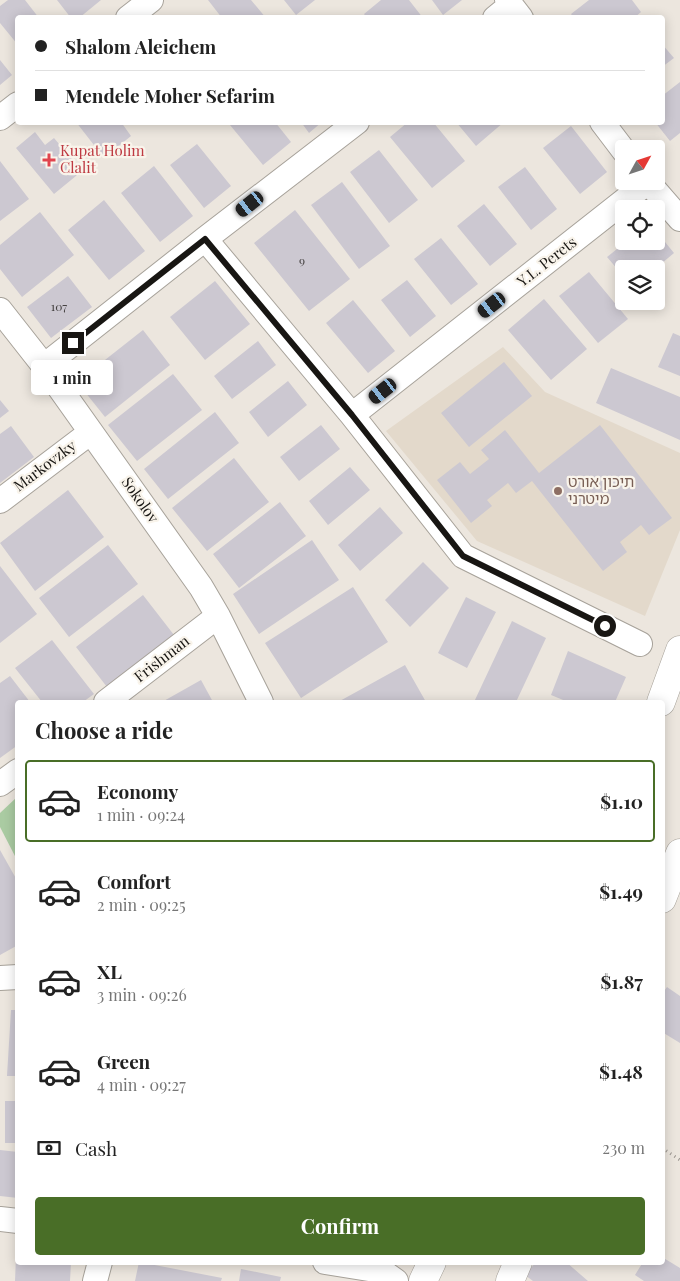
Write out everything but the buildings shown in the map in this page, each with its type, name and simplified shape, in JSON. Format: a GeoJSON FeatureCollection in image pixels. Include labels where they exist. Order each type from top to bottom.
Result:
{"type":"FeatureCollection","features":[{"type":"Feature","properties":{"kind":"main road"},"geometry":{"type":"LineString","coordinates":[[662,700],[680,650]]}},
{"type":"Feature","properties":{"kind":"main road"},"geometry":{"type":"LineString","coordinates":[[665,891],[680,853]]}},
{"type":"Feature","properties":{"kind":"main road"},"geometry":{"type":"LineString","coordinates":[[423,1281],[431,1265]]}},
{"type":"Feature","properties":{"kind":"main road"},"geometry":{"type":"LineString","coordinates":[[510,1281],[517,1265]]}},
{"type":"Feature","properties":{"kind":"street"},"geometry":{"type":"LineString","coordinates":[[132,15],[151,0]]}},
{"type":"Feature","properties":{"kind":"street"},"geometry":{"type":"LineString","coordinates":[[0,118],[15,106]]}},
{"type":"Feature","properties":{"kind":"street"},"geometry":{"type":"LineString","coordinates":[[44,366],[353,125]]}},
{"type":"Feature","properties":{"kind":"street"},"geometry":{"type":"LineString","coordinates":[[604,125],[616,140]]}},
{"type":"Feature","properties":{"kind":"street","name":"Y.L. Perets"},"geometry":{"type":"LineString","coordinates":[[352,415],[638,190]]}},
{"type":"Feature","properties":{"kind":"street"},"geometry":{"type":"LineString","coordinates":[[655,190],[680,219]]}},
{"type":"Feature","properties":{"kind":"street"},"geometry":{"type":"LineString","coordinates":[[205,239],[352,415],[463,556],[640,644]]}},
{"type":"Feature","properties":{"kind":"street","name":"Sokolov"},"geometry":{"type":"LineString","coordinates":[[0,310],[44,366],[201,587],[218,616],[260,700]]}},
{"type":"Feature","properties":{"kind":"street","name":"Markovzky"},"geometry":{"type":"LineString","coordinates":[[0,501],[91,432]]}},
{"type":"Feature","properties":{"kind":"street","name":"Frishman"},"geometry":{"type":"LineString","coordinates":[[109,700],[218,616]]}},
{"type":"Feature","properties":{"kind":"street"},"geometry":{"type":"LineString","coordinates":[[0,784],[15,772]]}},
{"type":"Feature","properties":{"kind":"street"},"geometry":{"type":"LineString","coordinates":[[0,978],[15,977]]}},
{"type":"Feature","properties":{"kind":"street"},"geometry":{"type":"LineString","coordinates":[[0,1219],[15,1221]]}},
{"type":"Feature","properties":{"kind":"street"},"geometry":{"type":"LineString","coordinates":[[95,1281],[99,1265]]}},
{"type":"Feature","properties":{"kind":"street"},"geometry":{"type":"LineString","coordinates":[[344,1265],[382,1271],[396,1281]]}},
{"type":"Feature","properties":{"kind":"path"},"geometry":{"type":"LineString","coordinates":[[665,1150],[680,1160]]}},
{"type":"Feature","properties":{"kind":"shaded area","name":"תיכון אורט מיטרני"},"geometry":{"type":"Polygon","coordinates":[[[503,347],[545,392],[680,453],[680,530],[645,616],[477,541],[386,431],[503,347]]]}},
{"type":"Feature","properties":{"kind":"green space"},"geometry":{"type":"Polygon","coordinates":[[[15,799],[15,856],[0,827],[0,813],[15,799]]]}},
{"type":"Feature","properties":{"kind":"place","name":"Kupat Holim Clalit"},"geometry":{"type":"Point","coordinates":[49,160]}},
{"type":"Feature","properties":{"kind":"place","name":"תיכון אורט מיטרני"},"geometry":{"type":"Point","coordinates":[558,491]}},
{"type":"Feature","properties":{"kind":"route"},"geometry":{"type":"LineString","coordinates":[[73,343],[205,239],[352,415],[463,556],[605,626]]}}]}
